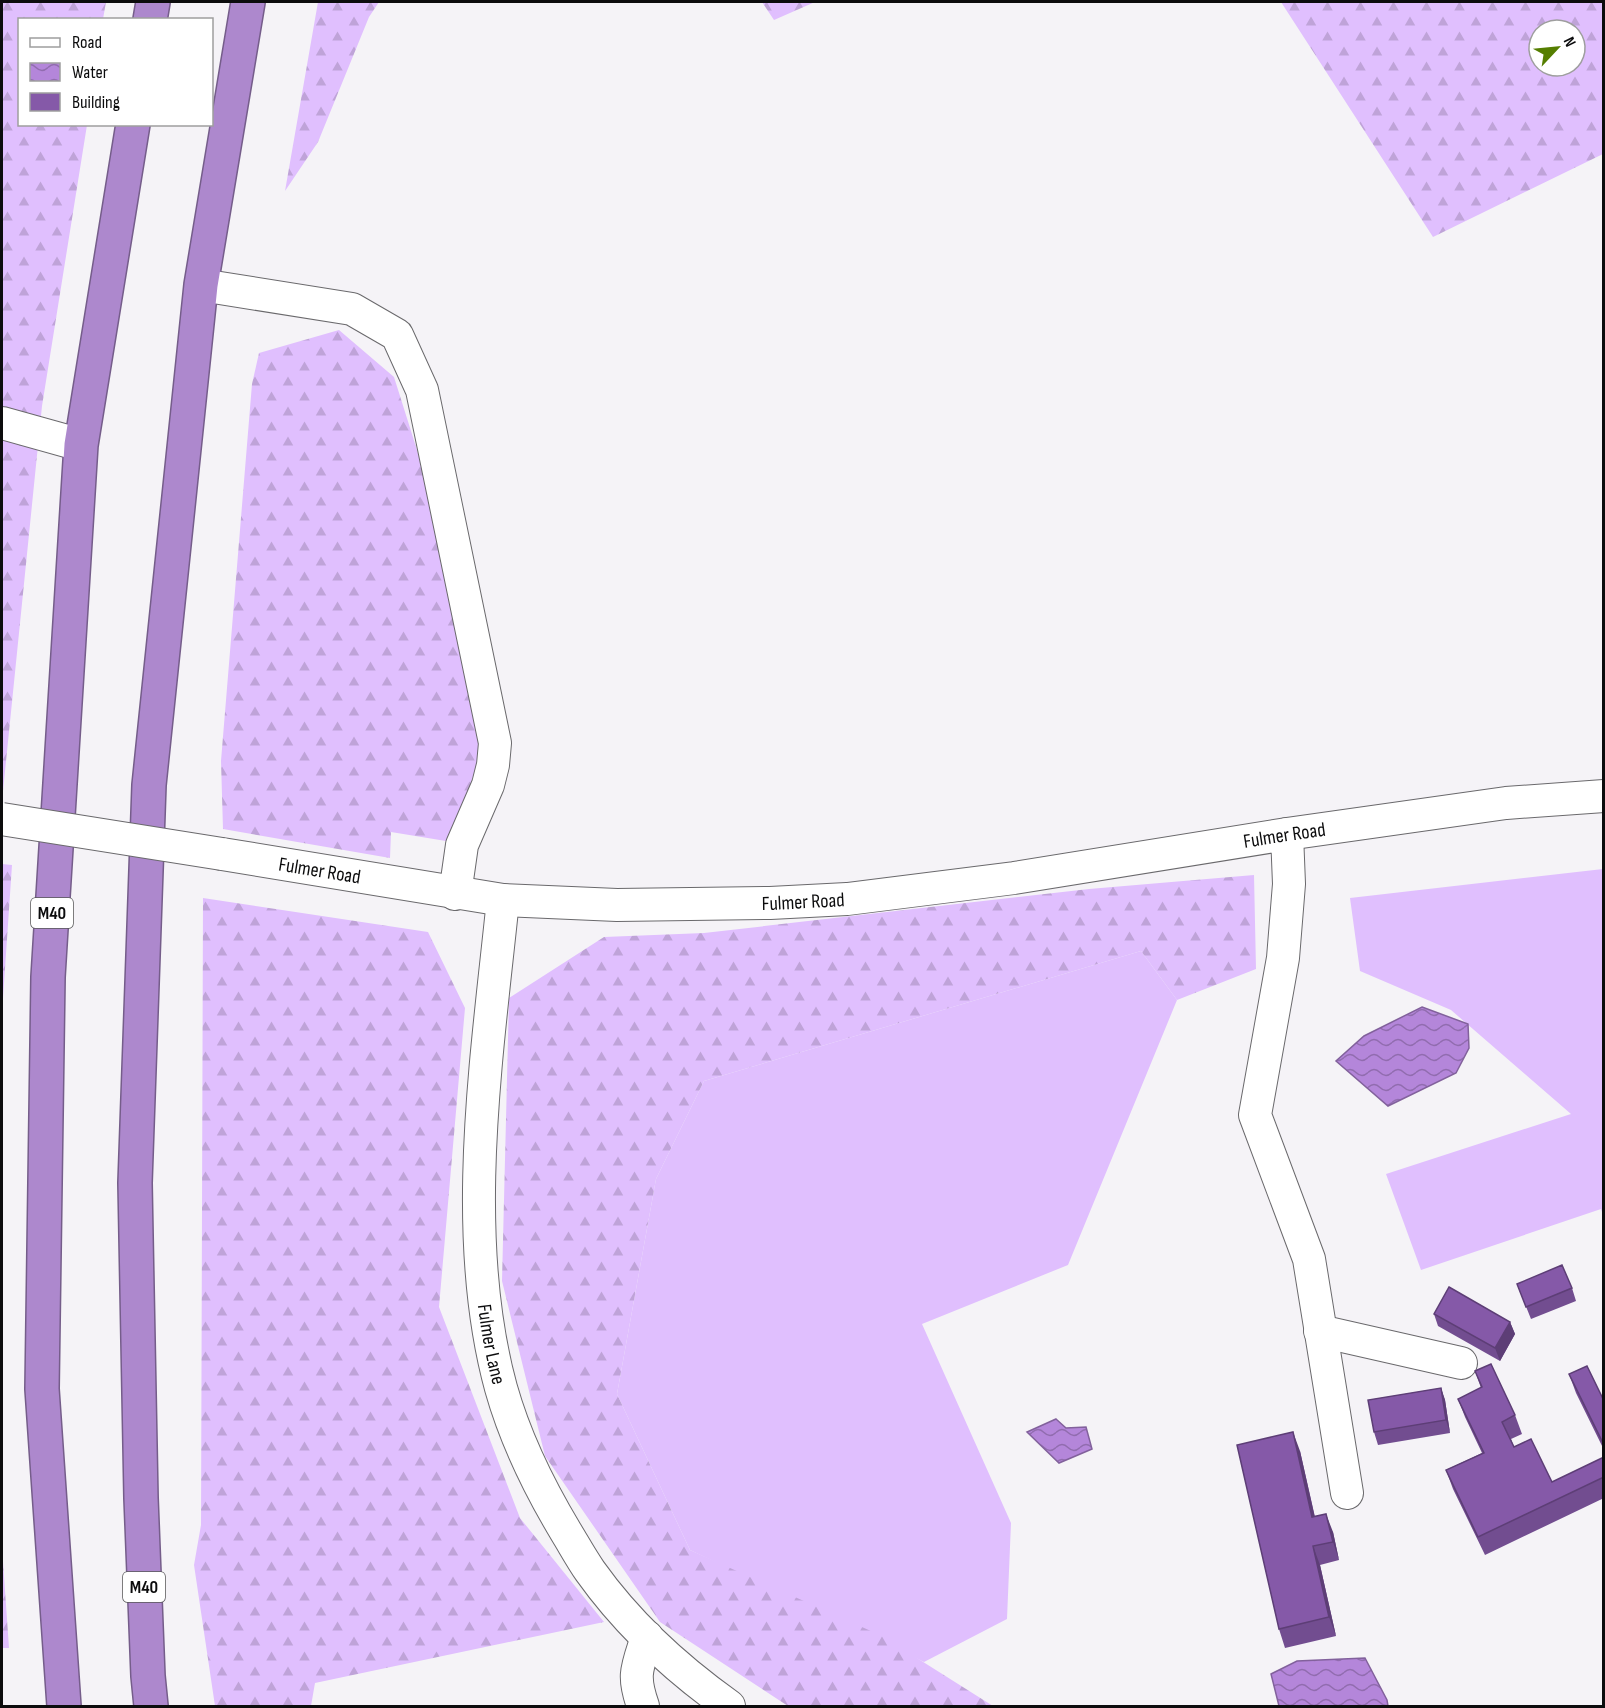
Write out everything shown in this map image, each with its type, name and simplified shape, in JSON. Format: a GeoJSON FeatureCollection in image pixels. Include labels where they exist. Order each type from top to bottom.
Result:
{"type":"FeatureCollection","features":[{"type":"Feature","properties":{"kind":"highway"},"geometry":{"type":"LineString","coordinates":[[150,18],[153,2]]}},
{"type":"Feature","properties":{"kind":"highway","name":"M40"},"geometry":{"type":"LineString","coordinates":[[151,1697],[141,1498],[135,1183],[148,784],[201,285],[248,2]]}},
{"type":"Feature","properties":{"kind":"highway","name":"M40"},"geometry":{"type":"LineString","coordinates":[[64,1707],[42,1389],[48,977],[81,445],[133,126]]}},
{"type":"Feature","properties":{"kind":"street"},"geometry":{"type":"LineString","coordinates":[[201,285],[352,309],[397,335],[422,390],[495,743],[488,785],[462,845],[455,894]]}},
{"type":"Feature","properties":{"kind":"street"},"geometry":{"type":"LineString","coordinates":[[2,423],[81,445]]}},
{"type":"Feature","properties":{"kind":"street","name":"Fulmer Road"},"geometry":{"type":"LineString","coordinates":[[2,819],[455,894],[504,900],[629,905],[770,903],[847,899],[1014,878],[1287,834],[1506,803],[1604,796]]}},
{"type":"Feature","properties":{"kind":"street"},"geometry":{"type":"LineString","coordinates":[[1287,834],[1289,884],[1283,958],[1255,1115],[1309,1259],[1347,1493]]}},
{"type":"Feature","properties":{"kind":"street","name":"Fulmer Lane"},"geometry":{"type":"LineString","coordinates":[[504,900],[484,1089],[481,1157],[482,1273],[486,1318],[501,1388],[528,1460],[554,1510],[590,1570],[621,1610],[647,1637],[703,1688],[729,1707]]}},
{"type":"Feature","properties":{"kind":"street"},"geometry":{"type":"LineString","coordinates":[[1320,1331],[1461,1363]]}},
{"type":"Feature","properties":{"kind":"street"},"geometry":{"type":"LineString","coordinates":[[643,1707],[636,1671],[647,1637]]}},
{"type":"Feature","properties":{"kind":"green space"},"geometry":{"type":"Polygon","coordinates":[[[2,2],[106,2],[103,18],[18,18],[18,126],[87,126],[42,406],[2,791],[2,2]]]}},
{"type":"Feature","properties":{"kind":"green space"},"geometry":{"type":"Polygon","coordinates":[[[318,2],[379,2],[369,17],[318,142],[285,191],[318,2]]]}},
{"type":"Feature","properties":{"kind":"green space"},"geometry":{"type":"Polygon","coordinates":[[[762,2],[815,2],[774,20],[762,2]]]}},
{"type":"Feature","properties":{"kind":"green space"},"geometry":{"type":"Polygon","coordinates":[[[1281,2],[1603,2],[1603,154],[1433,237],[1281,2]]]}},
{"type":"Feature","properties":{"kind":"green space"},"geometry":{"type":"Polygon","coordinates":[[[339,330],[394,377],[428,485],[483,745],[452,842],[391,832],[390,858],[223,829],[221,761],[252,384],[259,353],[339,330]]]}},
{"type":"Feature","properties":{"kind":"green space"},"geometry":{"type":"Polygon","coordinates":[[[2,864],[12,865],[2,1013],[2,864]]]}},
{"type":"Feature","properties":{"kind":"green space"},"geometry":{"type":"Polygon","coordinates":[[[1603,869],[1603,1215],[1601,1209],[1421,1270],[1386,1174],[1571,1114],[1451,1010],[1360,971],[1350,898],[1603,869]]]}},
{"type":"Feature","properties":{"kind":"green space"},"geometry":{"type":"Polygon","coordinates":[[[1254,875],[1256,969],[1177,1000],[1141,951],[704,1081],[656,1179],[617,1394],[690,1550],[882,1636],[993,1706],[788,1706],[660,1622],[545,1456],[502,1281],[509,998],[604,937],[704,933],[1089,889],[1254,875]]]}},
{"type":"Feature","properties":{"kind":"green space"},"geometry":{"type":"Polygon","coordinates":[[[203,898],[428,932],[465,1008],[439,1307],[520,1518],[604,1622],[315,1683],[311,1706],[215,1706],[194,1565],[201,1525],[203,898]]]}},
{"type":"Feature","properties":{"kind":"green space"},"geometry":{"type":"Polygon","coordinates":[[[1141,951],[1177,1000],[1068,1265],[922,1324],[1011,1523],[1007,1619],[924,1662],[690,1550],[617,1394],[656,1179],[704,1081],[1141,951]]]}},
{"type":"Feature","properties":{"kind":"green space"},"geometry":{"type":"Polygon","coordinates":[[[2,1547],[9,1648],[2,1648],[2,1547]]]}},
{"type":"Feature","properties":{"kind":"water"},"geometry":{"type":"Polygon","coordinates":[[[1422,1007],[1468,1024],[1469,1048],[1456,1073],[1388,1106],[1336,1061],[1364,1036],[1422,1007]]]}},
{"type":"Feature","properties":{"kind":"water"},"geometry":{"type":"Polygon","coordinates":[[[1056,1419],[1066,1428],[1086,1427],[1092,1449],[1059,1463],[1027,1432],[1056,1419]]]}},
{"type":"Feature","properties":{"kind":"water"},"geometry":{"type":"Polygon","coordinates":[[[1365,1658],[1388,1706],[1279,1706],[1271,1674],[1297,1661],[1365,1658]]]}},
{"type":"Feature","properties":{"kind":"building"},"geometry":{"type":"Polygon","coordinates":[[[1562,1265],[1572,1288],[1526,1307],[1517,1284],[1562,1265]]]}},
{"type":"Feature","properties":{"kind":"building"},"geometry":{"type":"Polygon","coordinates":[[[1449,1287],[1510,1322],[1495,1348],[1434,1314],[1449,1287]]]}},
{"type":"Feature","properties":{"kind":"building"},"geometry":{"type":"Polygon","coordinates":[[[1491,1364],[1515,1415],[1502,1422],[1514,1447],[1531,1439],[1552,1482],[1604,1457],[1604,1477],[1478,1537],[1446,1470],[1484,1453],[1458,1399],[1482,1387],[1475,1371],[1491,1364]]]}},
{"type":"Feature","properties":{"kind":"building"},"geometry":{"type":"Polygon","coordinates":[[[1587,1366],[1604,1401],[1604,1445],[1569,1374],[1587,1366]]]}},
{"type":"Feature","properties":{"kind":"building"},"geometry":{"type":"Polygon","coordinates":[[[1441,1388],[1446,1420],[1374,1432],[1368,1400],[1441,1388]]]}},
{"type":"Feature","properties":{"kind":"building"},"geometry":{"type":"Polygon","coordinates":[[[1293,1432],[1312,1517],[1326,1514],[1333,1542],[1313,1546],[1329,1617],[1279,1629],[1237,1445],[1293,1432]]]}}]}
